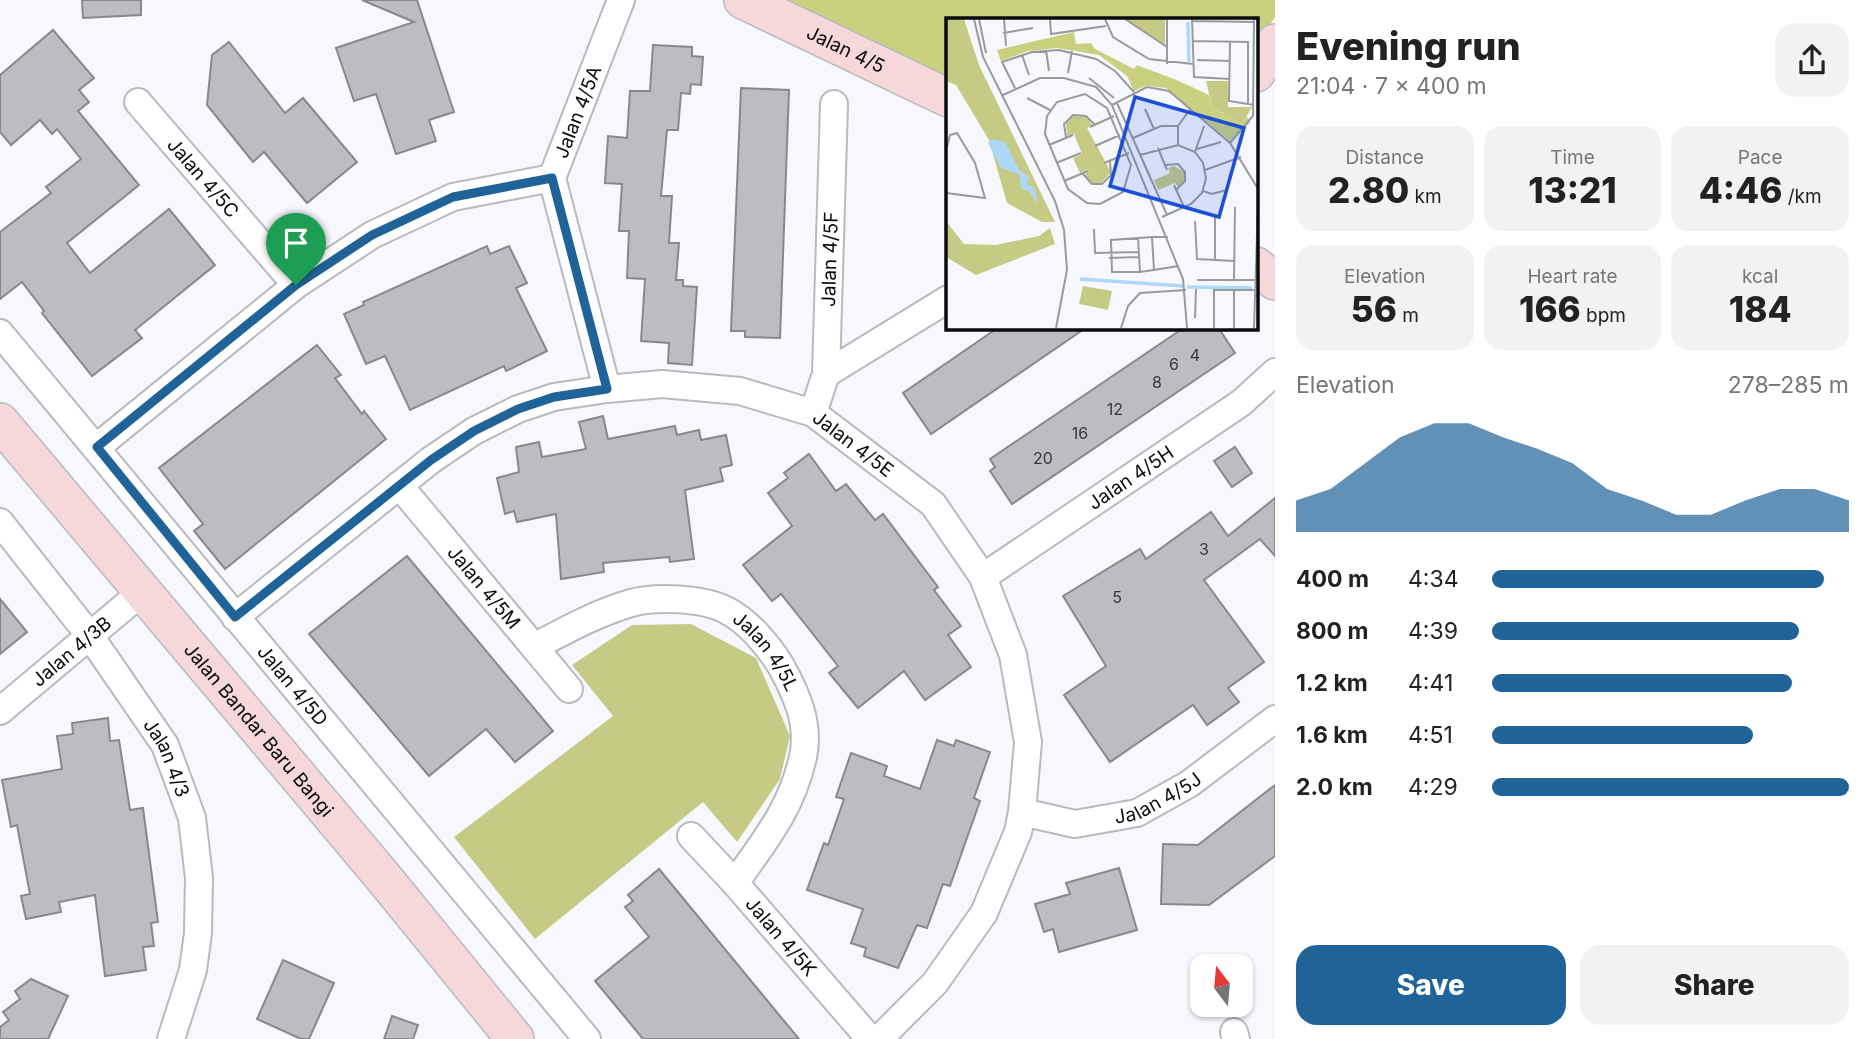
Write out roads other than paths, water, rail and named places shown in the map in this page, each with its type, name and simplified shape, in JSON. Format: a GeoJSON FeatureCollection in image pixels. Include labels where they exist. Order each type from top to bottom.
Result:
{"type":"FeatureCollection","features":[{"type":"Feature","properties":{"kind":"street","name":"Jalan 4/5A"},"geometry":{"type":"LineString","coordinates":[[607,389],[552,178],[621,0]]}},
{"type":"Feature","properties":{"kind":"street","name":"Jalan 4/5"},"geometry":{"type":"LineString","coordinates":[[743,0],[946,97]]}},
{"type":"Feature","properties":{"kind":"street"},"geometry":{"type":"LineString","coordinates":[[1258,70],[1275,43]]}},
{"type":"Feature","properties":{"kind":"street","name":"Jalan 4/5C"},"geometry":{"type":"LineString","coordinates":[[138,102],[296,285]]}},
{"type":"Feature","properties":{"kind":"street","name":"Jalan 4/5F"},"geometry":{"type":"LineString","coordinates":[[813,413],[826,374],[834,103]]}},
{"type":"Feature","properties":{"kind":"street"},"geometry":{"type":"LineString","coordinates":[[97,447],[296,285],[372,235],[453,197],[552,178]]}},
{"type":"Feature","properties":{"kind":"street"},"geometry":{"type":"LineString","coordinates":[[1258,268],[1275,281]]}},
{"type":"Feature","properties":{"kind":"street"},"geometry":{"type":"LineString","coordinates":[[826,374],[946,300]]}},
{"type":"Feature","properties":{"kind":"street","name":"Jalan 4/5D"},"geometry":{"type":"LineString","coordinates":[[0,332],[587,1039]]}},
{"type":"Feature","properties":{"kind":"street","name":"Jalan 4/5H"},"geometry":{"type":"LineString","coordinates":[[983,577],[1241,403],[1275,372]]}},
{"type":"Feature","properties":{"kind":"street","name":"Jalan 4/5E"},"geometry":{"type":"LineString","coordinates":[[235,617],[431,460],[474,431],[518,409],[554,397],[662,384],[740,391],[813,413],[933,504],[983,577],[1013,655],[1028,742],[1018,832],[984,913],[935,983],[879,1039]]}},
{"type":"Feature","properties":{"kind":"street","name":"Jalan Bandar Baru Bangi"},"geometry":{"type":"LineString","coordinates":[[0,422],[383,877],[515,1039]]}},
{"type":"Feature","properties":{"kind":"street","name":"Jalan 4/5M"},"geometry":{"type":"LineString","coordinates":[[399,485],[569,689]]}},
{"type":"Feature","properties":{"kind":"street","name":"Jalan 4/3"},"geometry":{"type":"LineString","coordinates":[[0,522],[90,636],[166,746],[191,818],[199,878],[198,933],[193,970],[171,1039]]}},
{"type":"Feature","properties":{"kind":"street","name":"Jalan 4/3B"},"geometry":{"type":"LineString","coordinates":[[0,711],[142,592]]}},
{"type":"Feature","properties":{"kind":"street","name":"Jalan 4/5L"},"geometry":{"type":"LineString","coordinates":[[534,647],[587,619],[634,602],[671,598],[725,609],[749,626],[774,654],[795,690],[799,703],[806,730],[803,755],[796,782],[781,818],[735,883]]}},
{"type":"Feature","properties":{"kind":"street","name":"Jalan 4/5J"},"geometry":{"type":"LineString","coordinates":[[1022,812],[1075,824],[1137,813],[1189,784],[1275,719]]}},
{"type":"Feature","properties":{"kind":"street","name":"Jalan 4/5K"},"geometry":{"type":"LineString","coordinates":[[691,836],[870,1039]]}}]}
